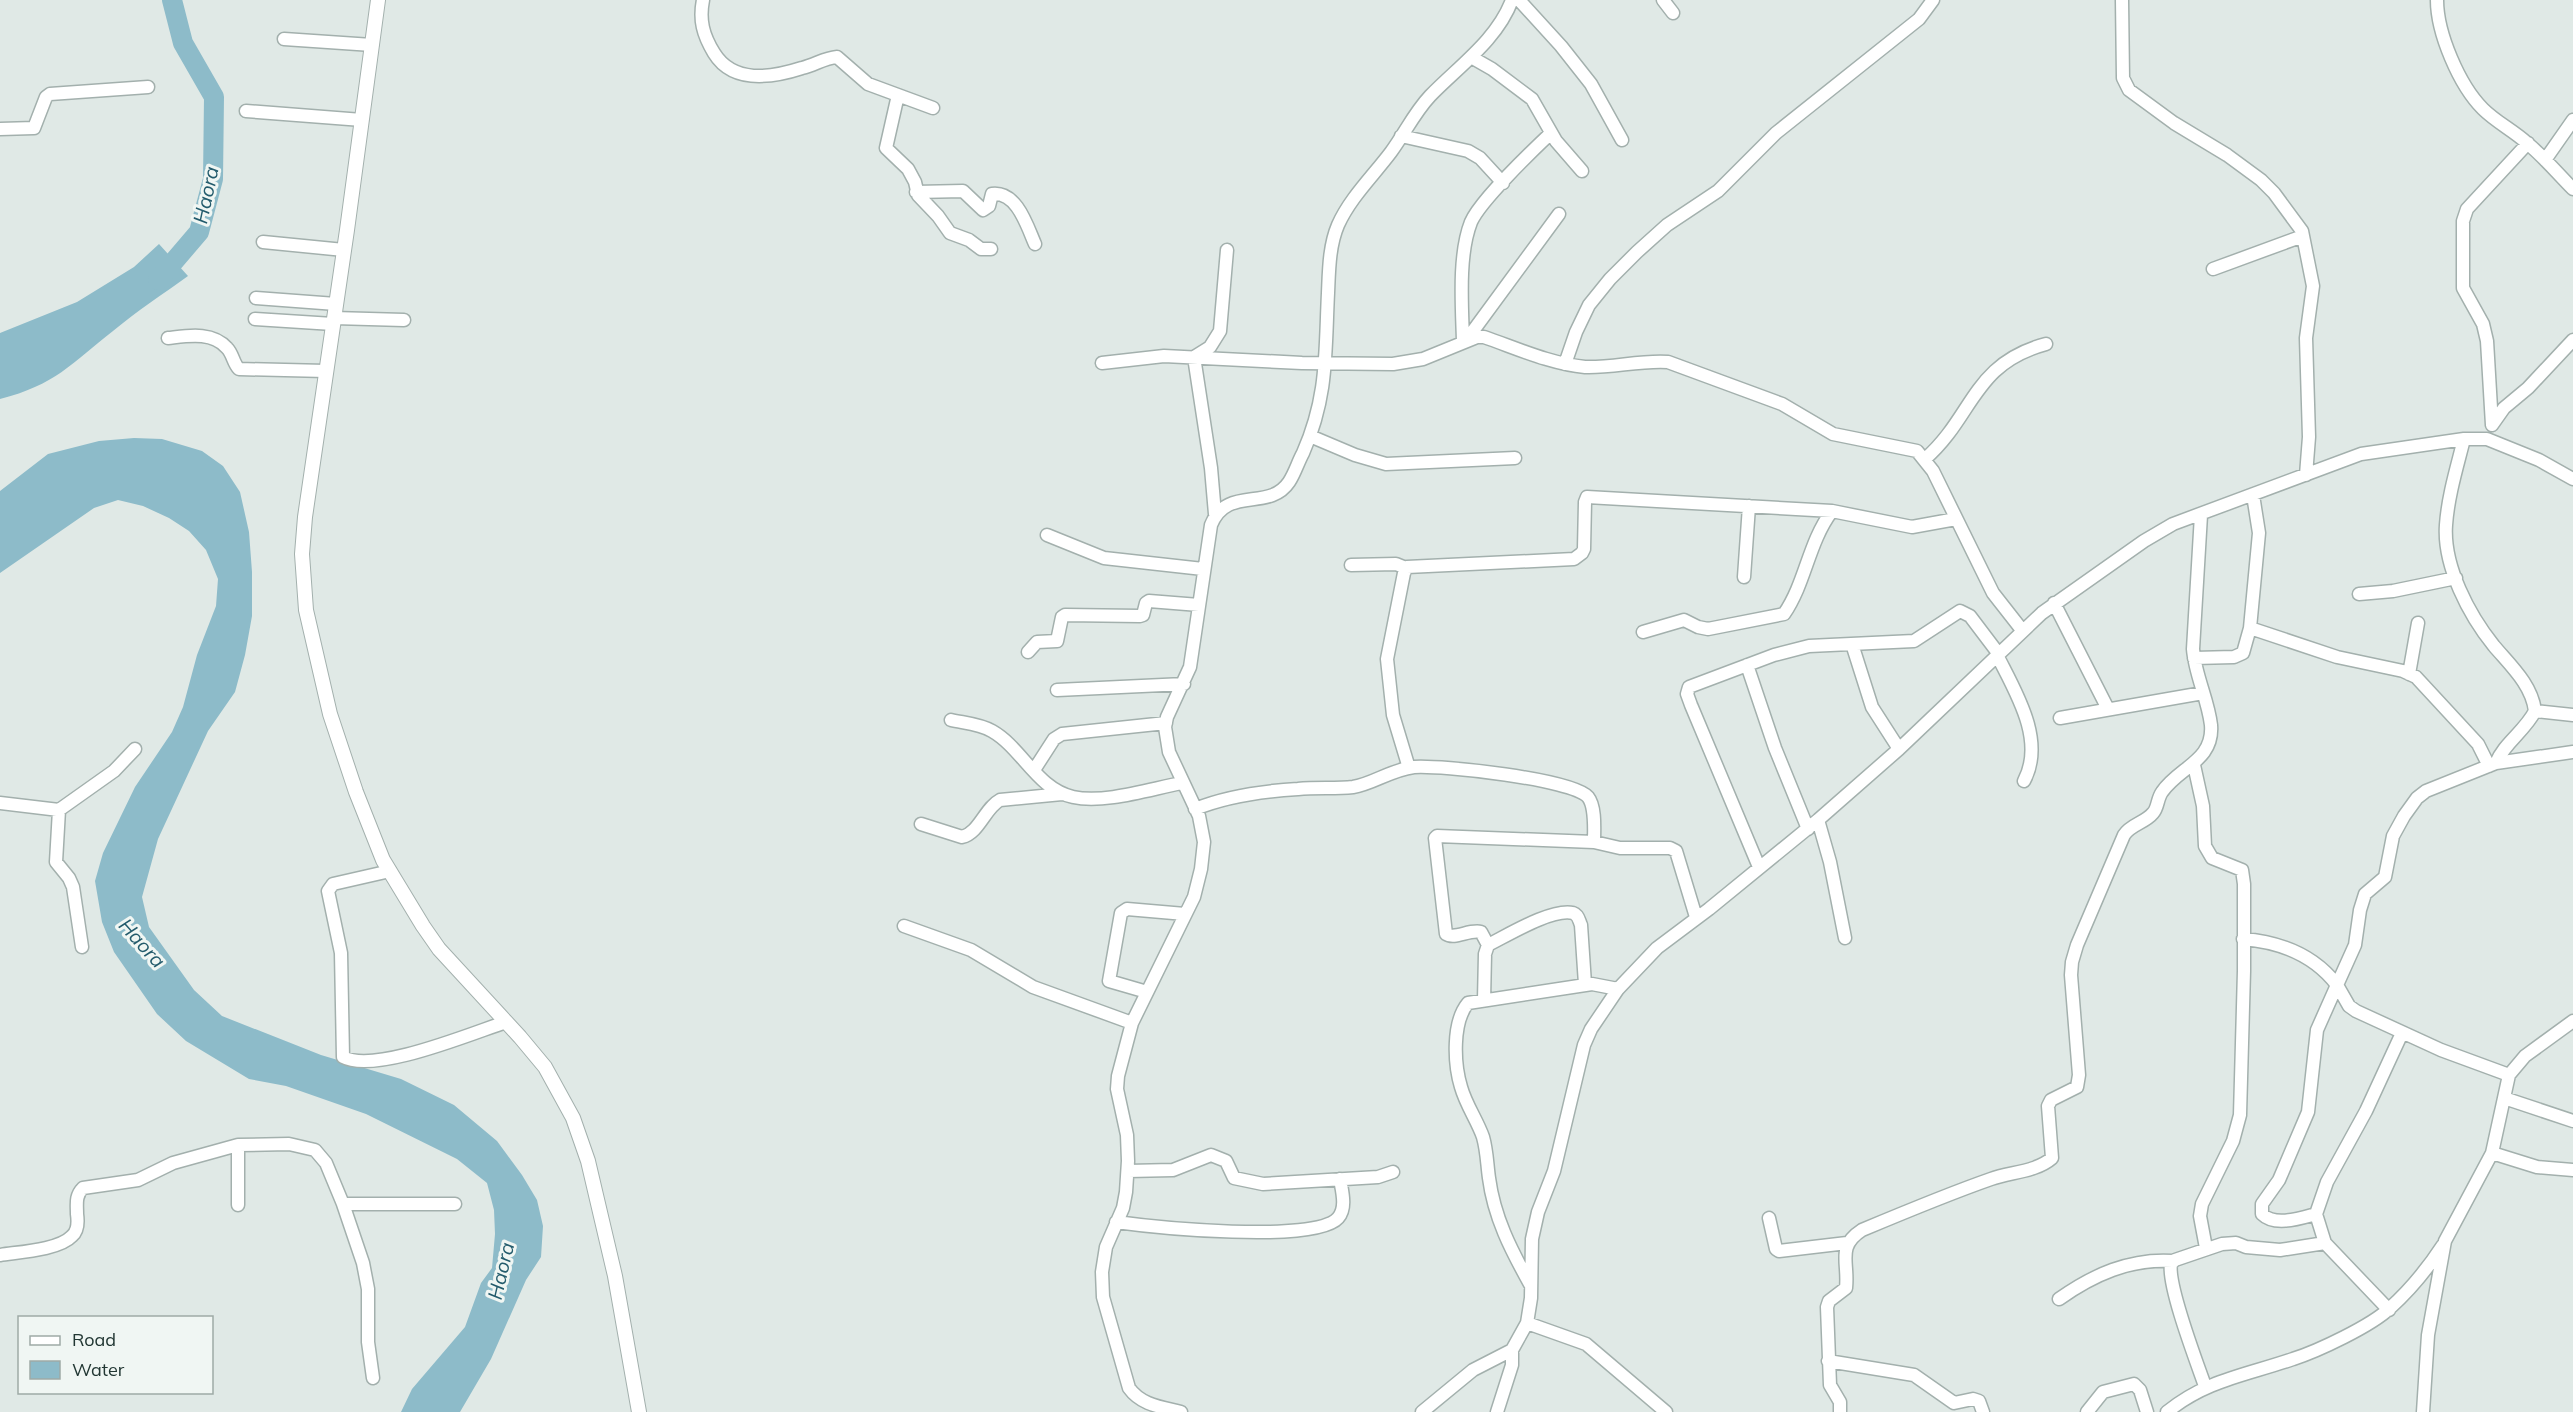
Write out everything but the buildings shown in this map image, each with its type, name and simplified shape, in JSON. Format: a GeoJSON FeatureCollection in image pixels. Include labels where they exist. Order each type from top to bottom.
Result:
{"type":"FeatureCollection","features":[{"type":"Feature","properties":{"kind":"street"},"geometry":{"type":"LineString","coordinates":[[378,0],[302,554],[306,610],[330,714],[370,830],[390,871],[439,949],[545,1067],[561,1093],[580,1139],[615,1276],[639,1412]]}},
{"type":"Feature","properties":{"kind":"street"},"geometry":{"type":"LineString","coordinates":[[703,0],[700,17],[708,43],[720,63],[741,75],[767,76],[800,69],[826,58],[837,57],[868,84],[933,108]]}},
{"type":"Feature","properties":{"kind":"street"},"geometry":{"type":"LineString","coordinates":[[1181,1412],[1136,1398],[1129,1388],[1103,1297],[1103,1259],[1125,1201],[1128,1171],[1118,1076],[1132,1023],[1196,888],[1204,842],[1199,816],[1166,744],[1166,723],[1184,684],[1193,653],[1210,525],[1220,509],[1284,489],[1290,481],[1310,436],[1323,394],[1330,269],[1337,228],[1348,206],[1429,98],[1491,37],[1508,12],[1512,0]]}},
{"type":"Feature","properties":{"kind":"street"},"geometry":{"type":"LineString","coordinates":[[1518,0],[1561,46],[1591,84],[1622,140]]}},
{"type":"Feature","properties":{"kind":"street"},"geometry":{"type":"LineString","coordinates":[[1663,0],[1674,14]]}},
{"type":"Feature","properties":{"kind":"street"},"geometry":{"type":"LineString","coordinates":[[1565,364],[1576,332],[1589,305],[1636,252],[1667,225],[1719,192],[1776,133],[1919,19],[1934,0]]}},
{"type":"Feature","properties":{"kind":"street"},"geometry":{"type":"LineString","coordinates":[[2122,0],[2123,78],[2129,90],[2174,123],[2227,155],[2261,180],[2295,218],[2303,236],[2313,286],[2306,338],[2308,437],[2306,475]]}},
{"type":"Feature","properties":{"kind":"street"},"geometry":{"type":"LineString","coordinates":[[2437,0],[2437,15],[2441,32],[2469,92],[2483,109],[2528,143],[2571,185]]}},
{"type":"Feature","properties":{"kind":"street"},"geometry":{"type":"LineString","coordinates":[[284,39],[372,45]]}},
{"type":"Feature","properties":{"kind":"street"},"geometry":{"type":"LineString","coordinates":[[1471,57],[1492,69],[1532,99],[1551,133],[1582,171]]}},
{"type":"Feature","properties":{"kind":"street"},"geometry":{"type":"LineString","coordinates":[[0,129],[34,128],[46,97],[50,94],[148,87]]}},
{"type":"Feature","properties":{"kind":"street"},"geometry":{"type":"LineString","coordinates":[[898,95],[886,148],[908,169],[915,182],[916,192],[950,233],[969,240],[981,249],[991,249]]}},
{"type":"Feature","properties":{"kind":"street"},"geometry":{"type":"LineString","coordinates":[[246,111],[362,120]]}},
{"type":"Feature","properties":{"kind":"street"},"geometry":{"type":"LineString","coordinates":[[2545,160],[2573,120]]}},
{"type":"Feature","properties":{"kind":"street"},"geometry":{"type":"LineString","coordinates":[[1467,340],[1464,259],[1472,221],[1503,183],[1551,133]]}},
{"type":"Feature","properties":{"kind":"street"},"geometry":{"type":"LineString","coordinates":[[1401,136],[1468,151],[1480,158],[1503,183]]}},
{"type":"Feature","properties":{"kind":"street"},"geometry":{"type":"LineString","coordinates":[[2492,425],[2487,341],[2482,324],[2463,288],[2463,221],[2467,210],[2528,143]]}},
{"type":"Feature","properties":{"kind":"street"},"geometry":{"type":"LineString","coordinates":[[916,192],[963,191],[983,210],[989,207],[992,194],[1000,194],[1016,205],[1035,244]]}},
{"type":"Feature","properties":{"kind":"street"},"geometry":{"type":"LineString","coordinates":[[1467,340],[1559,214]]}},
{"type":"Feature","properties":{"kind":"street"},"geometry":{"type":"LineString","coordinates":[[2213,269],[2303,236]]}},
{"type":"Feature","properties":{"kind":"street"},"geometry":{"type":"LineString","coordinates":[[263,242],[344,250]]}},
{"type":"Feature","properties":{"kind":"street"},"geometry":{"type":"LineString","coordinates":[[1194,357],[1210,347],[1220,331],[1227,250]]}},
{"type":"Feature","properties":{"kind":"street"},"geometry":{"type":"LineString","coordinates":[[256,298],[334,315]]}},
{"type":"Feature","properties":{"kind":"street"},"geometry":{"type":"LineString","coordinates":[[255,319],[334,315],[404,320]]}},
{"type":"Feature","properties":{"kind":"street"},"geometry":{"type":"LineString","coordinates":[[168,338],[198,335],[221,343],[229,349],[239,369],[326,371]]}},
{"type":"Feature","properties":{"kind":"street"},"geometry":{"type":"LineString","coordinates":[[1102,363],[1151,357],[1326,363],[1409,362],[1467,340],[1484,337],[1565,364],[1587,367],[1650,361],[1668,362],[1782,404],[1833,434],[1902,446],[1917,451],[1925,459],[1993,593],[2022,630]]}},
{"type":"Feature","properties":{"kind":"street"},"geometry":{"type":"LineString","coordinates":[[2487,439],[2492,425],[2504,408],[2528,388],[2573,340]]}},
{"type":"Feature","properties":{"kind":"street"},"geometry":{"type":"LineString","coordinates":[[1925,459],[1942,445],[1986,378],[2007,360],[2032,347],[2046,344]]}},
{"type":"Feature","properties":{"kind":"street"},"geometry":{"type":"LineString","coordinates":[[1194,357],[1211,468],[1215,514]]}},
{"type":"Feature","properties":{"kind":"street"},"geometry":{"type":"LineString","coordinates":[[1310,436],[1386,465],[1515,458]]}},
{"type":"Feature","properties":{"kind":"street"},"geometry":{"type":"LineString","coordinates":[[2464,439],[2446,525],[2447,547],[2456,578],[2478,623],[2530,691],[2535,711],[2526,728],[2503,750],[2493,765]]}},
{"type":"Feature","properties":{"kind":"street"},"geometry":{"type":"LineString","coordinates":[[1497,1412],[1512,1365],[1512,1350],[1527,1323],[1532,1239],[1554,1171],[1579,1062],[1591,1029],[1618,989],[1657,948],[1808,829],[1899,749],[2022,630],[2054,603],[2158,532],[2371,451],[2464,439],[2487,439],[2539,460],[2573,479]]}},
{"type":"Feature","properties":{"kind":"street"},"geometry":{"type":"LineString","coordinates":[[2194,658],[2239,656],[2245,649],[2250,628],[2259,533],[2253,495]]}},
{"type":"Feature","properties":{"kind":"street"},"geometry":{"type":"LineString","coordinates":[[1351,565],[1396,564],[1406,568],[1574,559],[1582,554],[1584,549],[1587,497],[1832,511],[1912,527],[1956,519]]}},
{"type":"Feature","properties":{"kind":"street"},"geometry":{"type":"LineString","coordinates":[[1744,577],[1749,506]]}},
{"type":"Feature","properties":{"kind":"street"},"geometry":{"type":"LineString","coordinates":[[1643,632],[1684,620],[1708,629],[1784,614],[1794,600],[1819,528],[1832,511]]}},
{"type":"Feature","properties":{"kind":"street"},"geometry":{"type":"LineString","coordinates":[[1769,1218],[1776,1249],[1779,1251],[1847,1243],[1862,1230],[1939,1198],[1995,1177],[2041,1165],[2052,1158],[2048,1106],[2051,1100],[2077,1087],[2079,1075],[2071,975],[2077,945],[2124,835],[2131,826],[2153,814],[2162,791],[2194,765],[2210,746],[2209,712],[2194,658],[2201,515]]}},
{"type":"Feature","properties":{"kind":"street"},"geometry":{"type":"LineString","coordinates":[[1047,536],[1104,558],[1203,569]]}},
{"type":"Feature","properties":{"kind":"street"},"geometry":{"type":"LineString","coordinates":[[1406,568],[1387,659],[1393,715],[1409,768]]}},
{"type":"Feature","properties":{"kind":"street"},"geometry":{"type":"LineString","coordinates":[[2359,594],[2393,591],[2456,578]]}},
{"type":"Feature","properties":{"kind":"street"},"geometry":{"type":"LineString","coordinates":[[1028,652],[1037,642],[1057,641],[1065,615],[1140,616],[1143,615],[1146,603],[1149,601],[1199,605]]}},
{"type":"Feature","properties":{"kind":"street"},"geometry":{"type":"LineString","coordinates":[[2054,603],[2108,709]]}},
{"type":"Feature","properties":{"kind":"street"},"geometry":{"type":"LineString","coordinates":[[1759,867],[1691,705],[1687,690],[1698,682],[1747,665],[1809,646],[1914,641],[1960,612],[1970,616],[1998,654],[2029,730],[2031,757],[2024,781]]}},
{"type":"Feature","properties":{"kind":"street"},"geometry":{"type":"LineString","coordinates":[[2409,674],[2418,623]]}},
{"type":"Feature","properties":{"kind":"street"},"geometry":{"type":"LineString","coordinates":[[2250,628],[2337,657],[2409,674],[2422,682],[2450,711],[2493,765]]}},
{"type":"Feature","properties":{"kind":"street"},"geometry":{"type":"LineString","coordinates":[[1852,644],[1869,700],[1899,749]]}},
{"type":"Feature","properties":{"kind":"street"},"geometry":{"type":"LineString","coordinates":[[1747,665],[1775,748],[1808,829]]}},
{"type":"Feature","properties":{"kind":"street"},"geometry":{"type":"LineString","coordinates":[[1057,690],[1184,684]]}},
{"type":"Feature","properties":{"kind":"street"},"geometry":{"type":"LineString","coordinates":[[2060,718],[2203,693]]}},
{"type":"Feature","properties":{"kind":"street"},"geometry":{"type":"LineString","coordinates":[[2535,711],[2573,715]]}},
{"type":"Feature","properties":{"kind":"street"},"geometry":{"type":"LineString","coordinates":[[951,720],[988,729],[1002,738],[1047,785],[1062,794]]}},
{"type":"Feature","properties":{"kind":"street"},"geometry":{"type":"LineString","coordinates":[[1034,770],[1054,739],[1062,734],[1166,723]]}},
{"type":"Feature","properties":{"kind":"street"},"geometry":{"type":"LineString","coordinates":[[0,803],[59,810],[114,771],[135,749]]}},
{"type":"Feature","properties":{"kind":"street"},"geometry":{"type":"LineString","coordinates":[[2316,1214],[2297,1219],[2271,1220],[2262,1214],[2261,1209],[2266,1196],[2279,1180],[2308,1112],[2317,1030],[2355,945],[2360,910],[2365,894],[2385,877],[2393,836],[2404,816],[2416,798],[2426,791],[2493,765],[2573,752]]}},
{"type":"Feature","properties":{"kind":"street"},"geometry":{"type":"LineString","coordinates":[[2194,765],[2203,806],[2205,846],[2216,861],[2238,868],[2244,874],[2240,1114],[2233,1142],[2202,1204],[2200,1215],[2206,1248]]}},
{"type":"Feature","properties":{"kind":"street"},"geometry":{"type":"LineString","coordinates":[[1195,809],[1265,792],[1360,786],[1386,773],[1409,768],[1477,771],[1569,787],[1580,791],[1592,802],[1594,842]]}},
{"type":"Feature","properties":{"kind":"street"},"geometry":{"type":"LineString","coordinates":[[921,824],[962,837],[968,836],[992,804],[1000,800],[1062,794],[1085,799],[1100,798],[1182,783]]}},
{"type":"Feature","properties":{"kind":"street"},"geometry":{"type":"LineString","coordinates":[[59,810],[56,862],[73,887],[82,947]]}},
{"type":"Feature","properties":{"kind":"street"},"geometry":{"type":"LineString","coordinates":[[1818,820],[1830,862],[1845,938]]}},
{"type":"Feature","properties":{"kind":"street"},"geometry":{"type":"LineString","coordinates":[[1488,945],[1481,932],[1476,931],[1452,937],[1446,934],[1437,863],[1435,838],[1437,836],[1594,842],[1620,848],[1670,848],[1676,851],[1696,917]]}},
{"type":"Feature","properties":{"kind":"street"},"geometry":{"type":"LineString","coordinates":[[390,871],[333,884],[328,891],[341,953],[343,1057],[356,1061],[399,1056],[506,1022]]}},
{"type":"Feature","properties":{"kind":"street"},"geometry":{"type":"LineString","coordinates":[[1147,992],[1109,981],[1121,913],[1127,909],[1185,914]]}},
{"type":"Feature","properties":{"kind":"street"},"geometry":{"type":"LineString","coordinates":[[1484,1000],[1485,954],[1488,945],[1537,920],[1574,914],[1581,925],[1585,984]]}},
{"type":"Feature","properties":{"kind":"street"},"geometry":{"type":"LineString","coordinates":[[904,926],[971,950],[1033,987],[1132,1023]]}},
{"type":"Feature","properties":{"kind":"street"},"geometry":{"type":"LineString","coordinates":[[2243,939],[2278,944],[2303,955],[2326,971],[2349,1006],[2355,1011],[2441,1050],[2509,1076]]}},
{"type":"Feature","properties":{"kind":"street"},"geometry":{"type":"LineString","coordinates":[[1530,1285],[1500,1226],[1488,1178],[1483,1137],[1461,1088],[1458,1074],[1459,1023],[1463,1009],[1468,1003],[1585,984],[1601,984],[1618,989]]}},
{"type":"Feature","properties":{"kind":"street"},"geometry":{"type":"LineString","coordinates":[[2167,1412],[2205,1386],[2295,1359],[2323,1347],[2389,1310],[2426,1271],[2445,1241],[2492,1153],[2509,1076],[2525,1056],[2573,1021]]}},
{"type":"Feature","properties":{"kind":"street"},"geometry":{"type":"LineString","coordinates":[[2389,1310],[2325,1243],[2316,1214],[2327,1182],[2366,1111],[2403,1033]]}},
{"type":"Feature","properties":{"kind":"street"},"geometry":{"type":"LineString","coordinates":[[2504,1098],[2573,1121]]}},
{"type":"Feature","properties":{"kind":"street"},"geometry":{"type":"LineString","coordinates":[[0,1255],[55,1245],[72,1236],[76,1231],[78,1219],[77,1197],[83,1188],[138,1180],[173,1163],[238,1145],[289,1144],[315,1150],[326,1163],[363,1263],[368,1289],[368,1342],[373,1378]]}},
{"type":"Feature","properties":{"kind":"street"},"geometry":{"type":"LineString","coordinates":[[238,1145],[238,1204]]}},
{"type":"Feature","properties":{"kind":"street"},"geometry":{"type":"LineString","coordinates":[[2492,1153],[2537,1167],[2573,1170]]}},
{"type":"Feature","properties":{"kind":"street"},"geometry":{"type":"LineString","coordinates":[[1128,1171],[1173,1170],[1211,1155],[1226,1161],[1234,1178],[1263,1184],[1378,1177],[1393,1172]]}},
{"type":"Feature","properties":{"kind":"street"},"geometry":{"type":"LineString","coordinates":[[1116,1222],[1203,1232],[1269,1233],[1320,1227],[1337,1219],[1343,1210],[1340,1179]]}},
{"type":"Feature","properties":{"kind":"street"},"geometry":{"type":"LineString","coordinates":[[343,1204],[455,1204]]}},
{"type":"Feature","properties":{"kind":"street"},"geometry":{"type":"LineString","coordinates":[[2423,1412],[2428,1335],[2445,1241]]}},
{"type":"Feature","properties":{"kind":"street"},"geometry":{"type":"LineString","coordinates":[[1840,1412],[1840,1402],[1830,1385],[1827,1307],[1829,1301],[1846,1288],[1847,1243]]}},
{"type":"Feature","properties":{"kind":"street"},"geometry":{"type":"LineString","coordinates":[[2059,1299],[2097,1275],[2120,1266],[2149,1261],[2173,1261],[2206,1248],[2236,1243],[2246,1247],[2280,1250],[2325,1243]]}},
{"type":"Feature","properties":{"kind":"street"},"geometry":{"type":"LineString","coordinates":[[2173,1261],[2170,1268],[2171,1277],[2184,1328],[2205,1386]]}},
{"type":"Feature","properties":{"kind":"street"},"geometry":{"type":"LineString","coordinates":[[1527,1323],[1586,1344],[1666,1412]]}},
{"type":"Feature","properties":{"kind":"street"},"geometry":{"type":"LineString","coordinates":[[1422,1412],[1473,1370],[1512,1350]]}},
{"type":"Feature","properties":{"kind":"street"},"geometry":{"type":"LineString","coordinates":[[1828,1361],[1914,1375],[1954,1403],[1978,1401],[1983,1412]]}},
{"type":"Feature","properties":{"kind":"street"},"geometry":{"type":"LineString","coordinates":[[2087,1412],[2103,1392],[2134,1384],[2140,1390],[2147,1412]]}},
{"type":"Feature","properties":{"kind":"water"},"geometry":{"type":"Polygon","coordinates":[[[159,244],[188,276],[131,316],[49,380],[0,399],[0,333],[77,302],[134,267],[159,244]]]}},
{"type":"Feature","properties":{"kind":"water"},"geometry":{"type":"Polygon","coordinates":[[[134,438],[162,439],[202,451],[223,466],[240,492],[249,532],[252,572],[252,616],[235,692],[208,731],[158,839],[142,897],[149,927],[194,990],[222,1016],[321,1055],[401,1079],[454,1105],[497,1141],[522,1175],[537,1200],[543,1226],[541,1257],[526,1280],[491,1359],[460,1412],[401,1412],[412,1389],[465,1327],[481,1283],[492,1268],[495,1234],[494,1210],[487,1183],[457,1159],[366,1114],[286,1086],[249,1079],[186,1041],[157,1014],[114,952],[102,922],[95,881],[103,853],[135,787],[172,732],[183,707],[197,655],[216,606],[218,579],[206,550],[189,531],[169,518],[143,506],[118,500],[94,508],[0,573],[0,491],[48,454],[99,441],[134,438]]]}},
{"type":"Feature","properties":{"kind":"waterway","name":"Haora"},"geometry":{"type":"LineString","coordinates":[[158,280],[199,232],[213,179],[214,97],[183,43],[172,0]]}}]}
